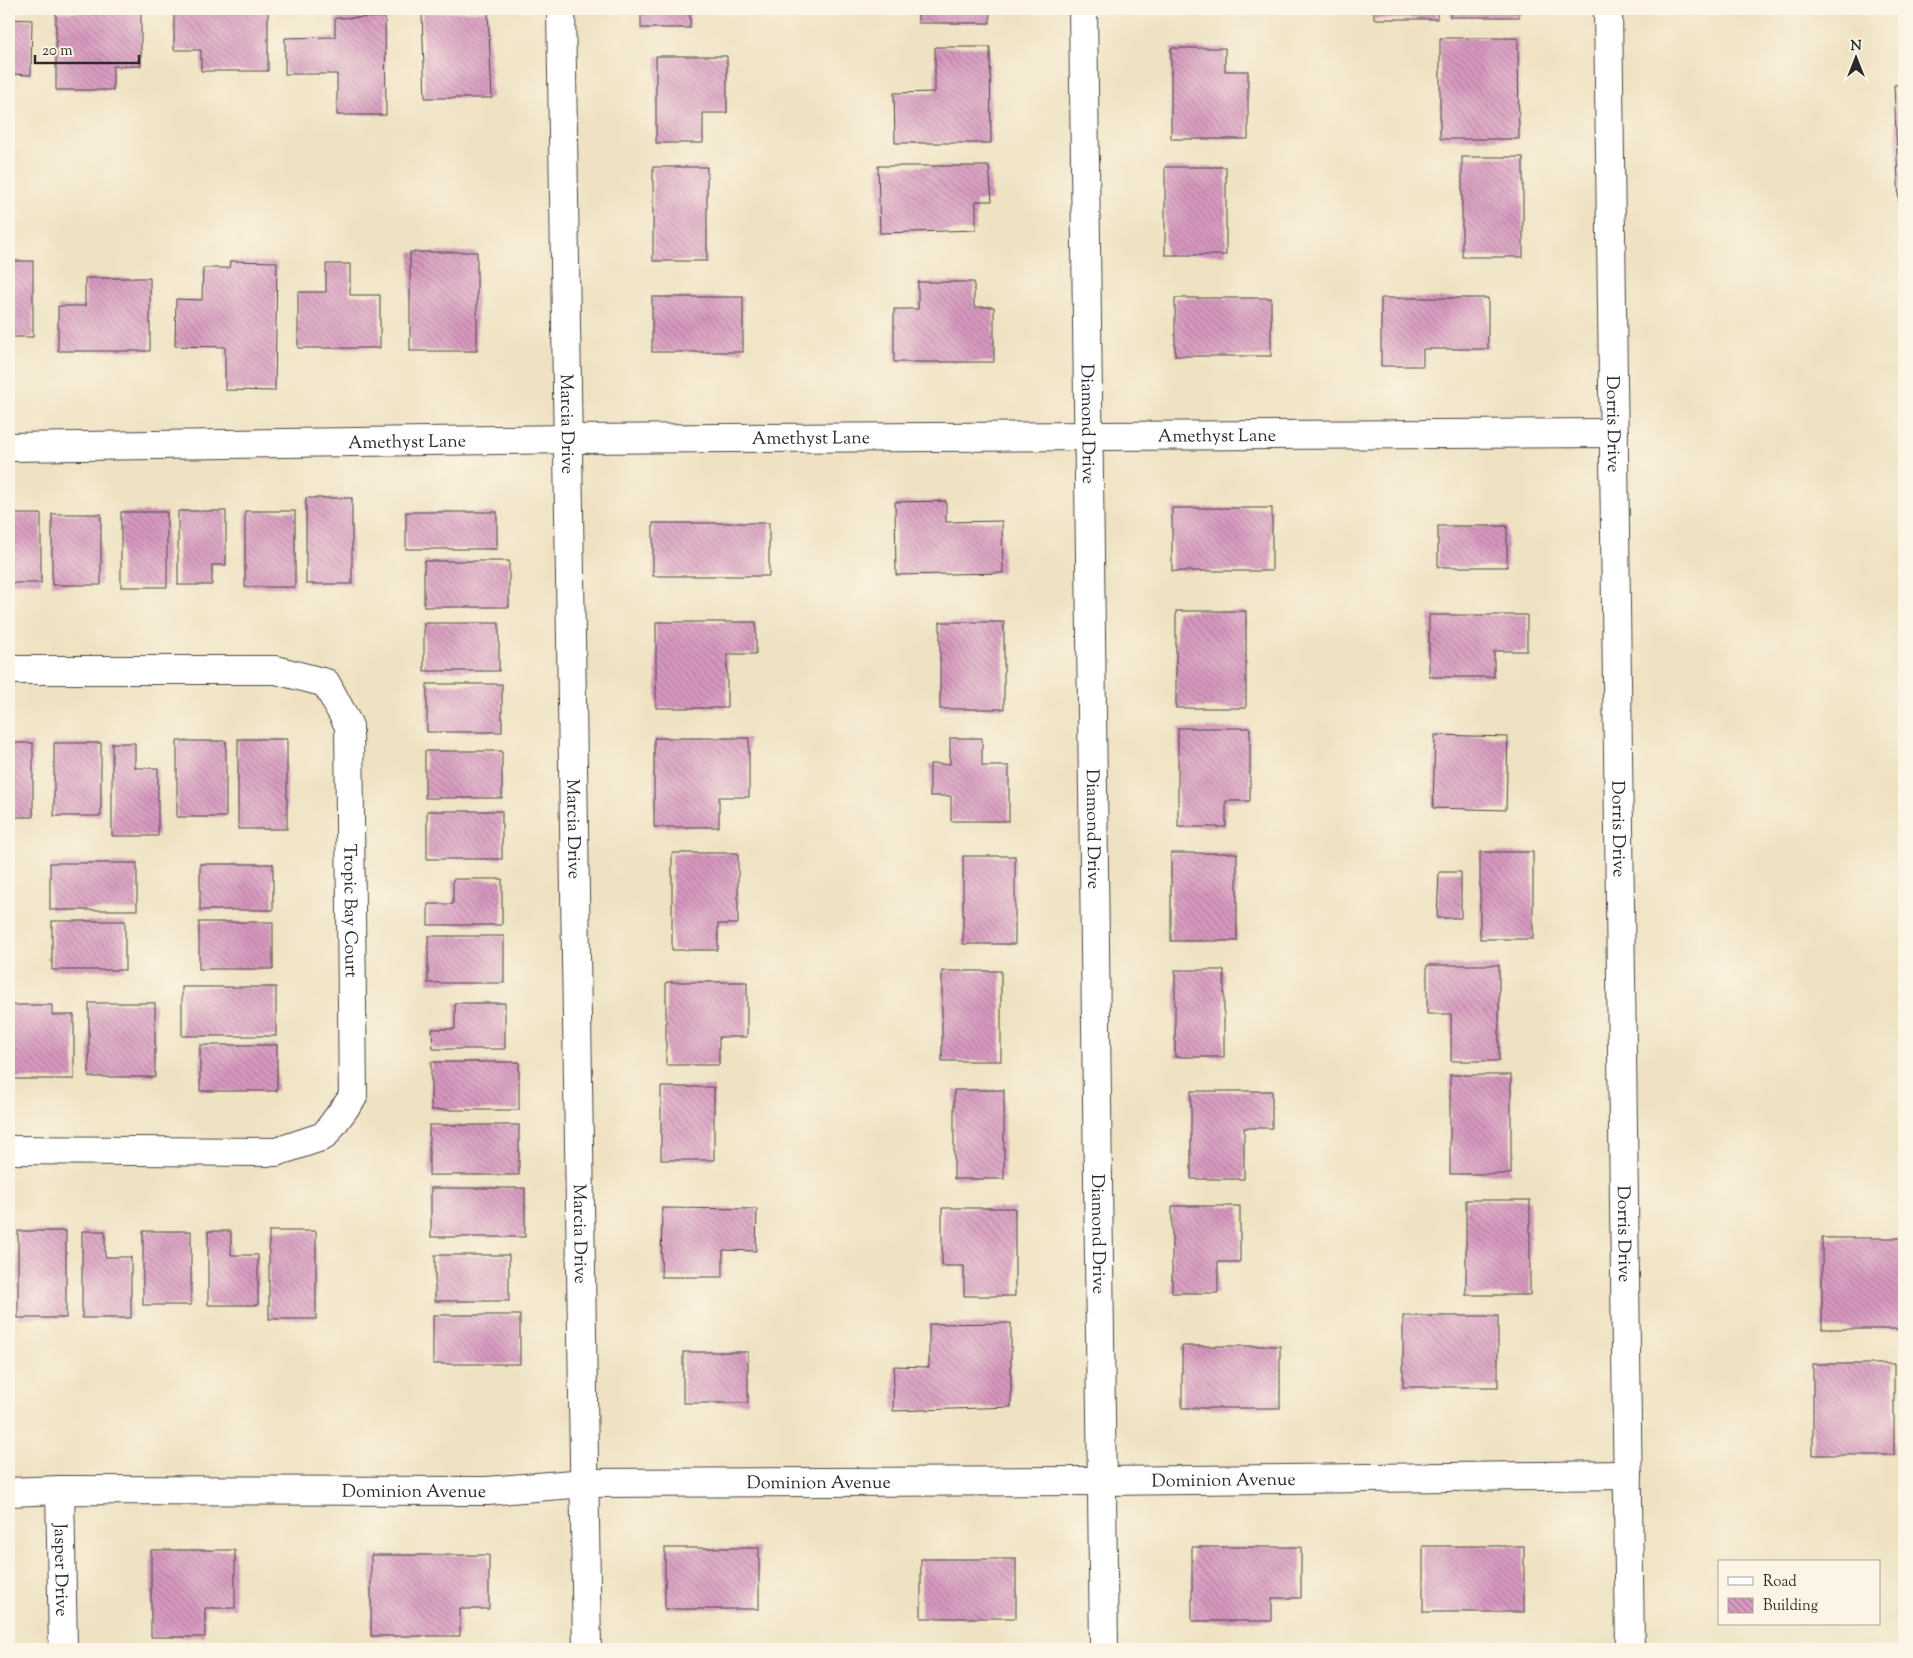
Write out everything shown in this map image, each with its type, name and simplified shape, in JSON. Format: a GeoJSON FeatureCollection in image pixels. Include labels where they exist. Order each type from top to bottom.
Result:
{"type":"FeatureCollection","features":[{"type":"Feature","properties":{"kind":"street","name":"Marcia Drive"},"geometry":{"type":"LineString","coordinates":[[561,9],[587,1649]]}},
{"type":"Feature","properties":{"kind":"street","name":"Diamond Drive"},"geometry":{"type":"LineString","coordinates":[[1083,9],[1090,437],[1104,1649]]}},
{"type":"Feature","properties":{"kind":"street","name":"Dorris Drive"},"geometry":{"type":"LineString","coordinates":[[1608,9],[1630,1649]]}},
{"type":"Feature","properties":{"kind":"street","name":"Amethyst Lane"},"geometry":{"type":"LineString","coordinates":[[9,447],[568,440],[1614,433]]}},
{"type":"Feature","properties":{"kind":"street","name":"Tropic Bay Court"},"geometry":{"type":"LineString","coordinates":[[9,670],[276,670],[326,683],[349,726],[353,1088],[353,1097],[324,1136],[276,1152],[9,1150]]}},
{"type":"Feature","properties":{"kind":"street","name":"Dominion Avenue"},"geometry":{"type":"LineString","coordinates":[[9,1492],[60,1490],[487,1491],[585,1483],[1101,1481],[1628,1475]]}},
{"type":"Feature","properties":{"kind":"street","name":"Jasper Drive"},"geometry":{"type":"LineString","coordinates":[[60,1490],[62,1649]]}},
{"type":"Feature","properties":{"kind":"building"},"geometry":{"type":"Polygon","coordinates":[[[174,9],[268,9],[268,71],[201,71],[201,50],[174,50],[174,9]]]}},
{"type":"Feature","properties":{"kind":"building"},"geometry":{"type":"Polygon","coordinates":[[[641,9],[690,9],[690,28],[641,28],[641,9]]]}},
{"type":"Feature","properties":{"kind":"building"},"geometry":{"type":"Polygon","coordinates":[[[918,9],[990,9],[990,23],[918,23],[918,9]]]}},
{"type":"Feature","properties":{"kind":"building"},"geometry":{"type":"Polygon","coordinates":[[[1374,9],[1437,9],[1437,19],[1374,19],[1374,9]]]}},
{"type":"Feature","properties":{"kind":"building"},"geometry":{"type":"Polygon","coordinates":[[[1450,9],[1519,9],[1519,17],[1450,17],[1450,9]]]}},
{"type":"Feature","properties":{"kind":"building"},"geometry":{"type":"Polygon","coordinates":[[[488,11],[492,98],[425,98],[422,13],[488,11]]]}},
{"type":"Feature","properties":{"kind":"building"},"geometry":{"type":"Polygon","coordinates":[[[56,12],[141,12],[141,66],[113,66],[113,90],[56,90],[56,12]]]}},
{"type":"Feature","properties":{"kind":"building"},"geometry":{"type":"Polygon","coordinates":[[[385,17],[386,115],[337,115],[337,74],[285,74],[285,38],[335,37],[335,18],[385,17]]]}},
{"type":"Feature","properties":{"kind":"building"},"geometry":{"type":"Polygon","coordinates":[[[9,19],[32,20],[31,75],[9,74],[9,19]]]}},
{"type":"Feature","properties":{"kind":"building"},"geometry":{"type":"Polygon","coordinates":[[[1440,38],[1518,38],[1519,139],[1440,139],[1440,38]]]}},
{"type":"Feature","properties":{"kind":"building"},"geometry":{"type":"Polygon","coordinates":[[[935,47],[990,47],[991,143],[895,143],[894,93],[935,92],[935,47]]]}},
{"type":"Feature","properties":{"kind":"building"},"geometry":{"type":"Polygon","coordinates":[[[1171,48],[1225,48],[1225,71],[1248,71],[1248,139],[1171,139],[1171,48]]]}},
{"type":"Feature","properties":{"kind":"building"},"geometry":{"type":"Polygon","coordinates":[[[656,56],[727,56],[727,113],[703,113],[703,143],[656,143],[656,56]]]}},
{"type":"Feature","properties":{"kind":"building"},"geometry":{"type":"Polygon","coordinates":[[[1894,85],[1904,85],[1904,303],[1903,303],[1894,85]]]}},
{"type":"Feature","properties":{"kind":"building"},"geometry":{"type":"Polygon","coordinates":[[[1462,157],[1523,157],[1523,257],[1462,257],[1462,157]]]}},
{"type":"Feature","properties":{"kind":"building"},"geometry":{"type":"Polygon","coordinates":[[[878,166],[989,166],[992,201],[976,201],[976,230],[880,233],[878,166]]]}},
{"type":"Feature","properties":{"kind":"building"},"geometry":{"type":"Polygon","coordinates":[[[653,167],[707,167],[707,261],[653,261],[653,167]]]}},
{"type":"Feature","properties":{"kind":"building"},"geometry":{"type":"Polygon","coordinates":[[[1165,167],[1226,167],[1226,255],[1165,255],[1165,167]]]}},
{"type":"Feature","properties":{"kind":"building"},"geometry":{"type":"Polygon","coordinates":[[[410,252],[477,252],[477,351],[410,351],[410,252]]]}},
{"type":"Feature","properties":{"kind":"building"},"geometry":{"type":"Polygon","coordinates":[[[9,261],[33,261],[33,337],[9,337],[9,261]]]}},
{"type":"Feature","properties":{"kind":"building"},"geometry":{"type":"Polygon","coordinates":[[[230,261],[277,262],[275,391],[225,390],[225,347],[175,346],[176,299],[202,300],[203,268],[229,268],[230,261]]]}},
{"type":"Feature","properties":{"kind":"building"},"geometry":{"type":"Polygon","coordinates":[[[326,264],[350,264],[350,295],[380,295],[380,348],[298,348],[298,292],[326,292],[326,264]]]}},
{"type":"Feature","properties":{"kind":"building"},"geometry":{"type":"Polygon","coordinates":[[[85,278],[150,278],[150,351],[58,351],[58,306],[85,306],[85,278]]]}},
{"type":"Feature","properties":{"kind":"building"},"geometry":{"type":"Polygon","coordinates":[[[918,282],[974,282],[974,307],[994,307],[994,362],[894,362],[894,309],[918,309],[918,282]]]}},
{"type":"Feature","properties":{"kind":"building"},"geometry":{"type":"Polygon","coordinates":[[[652,297],[743,297],[743,352],[652,352],[652,297]]]}},
{"type":"Feature","properties":{"kind":"building"},"geometry":{"type":"Polygon","coordinates":[[[1175,298],[1271,298],[1271,356],[1175,356],[1175,298]]]}},
{"type":"Feature","properties":{"kind":"building"},"geometry":{"type":"Polygon","coordinates":[[[1381,298],[1488,298],[1488,349],[1423,349],[1423,366],[1381,366],[1381,298]]]}},
{"type":"Feature","properties":{"kind":"building"},"geometry":{"type":"Polygon","coordinates":[[[306,498],[352,498],[352,584],[306,584],[306,498]]]}},
{"type":"Feature","properties":{"kind":"building"},"geometry":{"type":"Polygon","coordinates":[[[946,501],[946,522],[1002,521],[1003,573],[896,575],[895,502],[946,501]]]}},
{"type":"Feature","properties":{"kind":"building"},"geometry":{"type":"Polygon","coordinates":[[[1172,508],[1272,508],[1272,571],[1172,571],[1172,508]]]}},
{"type":"Feature","properties":{"kind":"building"},"geometry":{"type":"Polygon","coordinates":[[[178,511],[226,511],[226,565],[212,565],[212,585],[178,585],[178,511]]]}},
{"type":"Feature","properties":{"kind":"building"},"geometry":{"type":"Polygon","coordinates":[[[245,511],[295,511],[295,587],[245,587],[245,511]]]}},
{"type":"Feature","properties":{"kind":"building"},"geometry":{"type":"Polygon","coordinates":[[[121,512],[167,512],[167,587],[121,587],[121,512]]]}},
{"type":"Feature","properties":{"kind":"building"},"geometry":{"type":"Polygon","coordinates":[[[406,512],[497,512],[497,549],[406,549],[406,512]]]}},
{"type":"Feature","properties":{"kind":"building"},"geometry":{"type":"Polygon","coordinates":[[[9,514],[41,514],[41,583],[9,583],[9,514]]]}},
{"type":"Feature","properties":{"kind":"building"},"geometry":{"type":"Polygon","coordinates":[[[52,514],[101,514],[101,585],[52,585],[52,514]]]}},
{"type":"Feature","properties":{"kind":"building"},"geometry":{"type":"Polygon","coordinates":[[[653,523],[769,523],[769,576],[653,576],[653,523]]]}},
{"type":"Feature","properties":{"kind":"building"},"geometry":{"type":"Polygon","coordinates":[[[1438,526],[1507,526],[1507,567],[1438,567],[1438,526]]]}},
{"type":"Feature","properties":{"kind":"building"},"geometry":{"type":"Polygon","coordinates":[[[424,561],[509,561],[509,607],[424,607],[424,561]]]}},
{"type":"Feature","properties":{"kind":"building"},"geometry":{"type":"Polygon","coordinates":[[[1176,611],[1246,611],[1246,708],[1176,708],[1176,611]]]}},
{"type":"Feature","properties":{"kind":"building"},"geometry":{"type":"Polygon","coordinates":[[[1429,615],[1527,615],[1527,651],[1494,651],[1494,677],[1429,677],[1429,615]]]}},
{"type":"Feature","properties":{"kind":"building"},"geometry":{"type":"Polygon","coordinates":[[[656,622],[756,622],[756,654],[727,654],[727,708],[656,708],[656,622]]]}},
{"type":"Feature","properties":{"kind":"building"},"geometry":{"type":"Polygon","coordinates":[[[940,622],[1004,622],[1004,709],[940,709],[940,622]]]}},
{"type":"Feature","properties":{"kind":"building"},"geometry":{"type":"Polygon","coordinates":[[[424,623],[499,623],[499,671],[424,671],[424,623]]]}},
{"type":"Feature","properties":{"kind":"building"},"geometry":{"type":"Polygon","coordinates":[[[427,684],[502,684],[502,732],[427,732],[427,684]]]}},
{"type":"Feature","properties":{"kind":"building"},"geometry":{"type":"Polygon","coordinates":[[[1178,728],[1250,728],[1250,801],[1226,801],[1226,827],[1178,827],[1178,728]]]}},
{"type":"Feature","properties":{"kind":"building"},"geometry":{"type":"Polygon","coordinates":[[[1435,735],[1508,737],[1506,810],[1433,808],[1435,735]]]}},
{"type":"Feature","properties":{"kind":"building"},"geometry":{"type":"Polygon","coordinates":[[[654,738],[749,738],[749,797],[719,797],[719,827],[654,827],[654,738]]]}},
{"type":"Feature","properties":{"kind":"building"},"geometry":{"type":"Polygon","coordinates":[[[950,738],[982,738],[982,766],[1009,766],[1009,821],[951,821],[951,796],[930,796],[930,764],[950,764],[950,738]]]}},
{"type":"Feature","properties":{"kind":"building"},"geometry":{"type":"Polygon","coordinates":[[[238,739],[287,739],[287,829],[238,829],[238,739]]]}},
{"type":"Feature","properties":{"kind":"building"},"geometry":{"type":"Polygon","coordinates":[[[177,741],[226,741],[226,817],[177,817],[177,741]]]}},
{"type":"Feature","properties":{"kind":"building"},"geometry":{"type":"Polygon","coordinates":[[[9,743],[33,743],[33,817],[9,817],[9,743]]]}},
{"type":"Feature","properties":{"kind":"building"},"geometry":{"type":"Polygon","coordinates":[[[54,743],[101,743],[101,816],[54,816],[54,743]]]}},
{"type":"Feature","properties":{"kind":"building"},"geometry":{"type":"Polygon","coordinates":[[[112,743],[135,743],[135,768],[158,768],[158,836],[112,836],[112,743]]]}},
{"type":"Feature","properties":{"kind":"building"},"geometry":{"type":"Polygon","coordinates":[[[425,751],[502,751],[502,798],[425,798],[425,751]]]}},
{"type":"Feature","properties":{"kind":"building"},"geometry":{"type":"Polygon","coordinates":[[[427,811],[502,811],[502,859],[427,859],[427,811]]]}},
{"type":"Feature","properties":{"kind":"building"},"geometry":{"type":"Polygon","coordinates":[[[1480,852],[1533,852],[1533,939],[1480,939],[1480,852]]]}},
{"type":"Feature","properties":{"kind":"building"},"geometry":{"type":"Polygon","coordinates":[[[672,853],[738,853],[738,924],[718,924],[718,950],[672,950],[672,853]]]}},
{"type":"Feature","properties":{"kind":"building"},"geometry":{"type":"Polygon","coordinates":[[[1171,853],[1237,853],[1237,941],[1171,941],[1171,853]]]}},
{"type":"Feature","properties":{"kind":"building"},"geometry":{"type":"Polygon","coordinates":[[[963,856],[1015,856],[1015,944],[963,944],[963,856]]]}},
{"type":"Feature","properties":{"kind":"building"},"geometry":{"type":"Polygon","coordinates":[[[50,863],[137,863],[137,910],[50,910],[50,863]]]}},
{"type":"Feature","properties":{"kind":"building"},"geometry":{"type":"Polygon","coordinates":[[[200,864],[273,864],[273,910],[200,910],[200,864]]]}},
{"type":"Feature","properties":{"kind":"building"},"geometry":{"type":"Polygon","coordinates":[[[1439,872],[1461,872],[1461,918],[1437,918],[1439,872]]]}},
{"type":"Feature","properties":{"kind":"building"},"geometry":{"type":"Polygon","coordinates":[[[453,879],[502,879],[502,925],[428,925],[428,904],[453,904],[453,879]]]}},
{"type":"Feature","properties":{"kind":"building"},"geometry":{"type":"Polygon","coordinates":[[[52,921],[125,921],[125,970],[52,970],[52,921]]]}},
{"type":"Feature","properties":{"kind":"building"},"geometry":{"type":"Polygon","coordinates":[[[199,922],[273,922],[273,969],[199,969],[199,922]]]}},
{"type":"Feature","properties":{"kind":"building"},"geometry":{"type":"Polygon","coordinates":[[[428,936],[504,936],[504,983],[428,983],[428,936]]]}},
{"type":"Feature","properties":{"kind":"building"},"geometry":{"type":"Polygon","coordinates":[[[1427,965],[1499,965],[1499,1061],[1451,1061],[1451,1014],[1427,1014],[1427,965]]]}},
{"type":"Feature","properties":{"kind":"building"},"geometry":{"type":"Polygon","coordinates":[[[1175,970],[1224,970],[1224,1057],[1175,1057],[1175,970]]]}},
{"type":"Feature","properties":{"kind":"building"},"geometry":{"type":"Polygon","coordinates":[[[942,971],[1001,971],[1001,1061],[942,1061],[942,971]]]}},
{"type":"Feature","properties":{"kind":"building"},"geometry":{"type":"Polygon","coordinates":[[[666,982],[747,982],[747,1037],[719,1037],[719,1065],[666,1065],[666,982]]]}},
{"type":"Feature","properties":{"kind":"building"},"geometry":{"type":"Polygon","coordinates":[[[182,987],[276,987],[276,1036],[182,1036],[182,987]]]}},
{"type":"Feature","properties":{"kind":"building"},"geometry":{"type":"Polygon","coordinates":[[[89,1003],[155,1003],[155,1077],[89,1077],[89,1003]]]}},
{"type":"Feature","properties":{"kind":"building"},"geometry":{"type":"Polygon","coordinates":[[[455,1003],[505,1003],[505,1049],[433,1049],[432,1029],[455,1029],[455,1003]]]}},
{"type":"Feature","properties":{"kind":"building"},"geometry":{"type":"Polygon","coordinates":[[[9,1005],[52,1005],[52,1015],[74,1015],[74,1079],[9,1079],[9,1005]]]}},
{"type":"Feature","properties":{"kind":"building"},"geometry":{"type":"Polygon","coordinates":[[[200,1045],[277,1045],[277,1091],[200,1091],[200,1045]]]}},
{"type":"Feature","properties":{"kind":"building"},"geometry":{"type":"Polygon","coordinates":[[[431,1062],[519,1062],[519,1110],[431,1110],[431,1062]]]}},
{"type":"Feature","properties":{"kind":"building"},"geometry":{"type":"Polygon","coordinates":[[[1450,1075],[1511,1075],[1511,1174],[1450,1174],[1450,1075]]]}},
{"type":"Feature","properties":{"kind":"building"},"geometry":{"type":"Polygon","coordinates":[[[661,1087],[714,1087],[714,1160],[661,1160],[661,1087]]]}},
{"type":"Feature","properties":{"kind":"building"},"geometry":{"type":"Polygon","coordinates":[[[954,1090],[1004,1090],[1004,1179],[954,1179],[954,1090]]]}},
{"type":"Feature","properties":{"kind":"building"},"geometry":{"type":"Polygon","coordinates":[[[1191,1091],[1272,1091],[1272,1128],[1244,1128],[1244,1179],[1191,1179],[1191,1091]]]}},
{"type":"Feature","properties":{"kind":"building"},"geometry":{"type":"Polygon","coordinates":[[[429,1125],[519,1125],[519,1175],[429,1175],[429,1125]]]}},
{"type":"Feature","properties":{"kind":"building"},"geometry":{"type":"Polygon","coordinates":[[[431,1188],[525,1188],[525,1237],[431,1237],[431,1188]]]}},
{"type":"Feature","properties":{"kind":"building"},"geometry":{"type":"Polygon","coordinates":[[[1466,1200],[1530,1200],[1530,1295],[1466,1295],[1466,1200]]]}},
{"type":"Feature","properties":{"kind":"building"},"geometry":{"type":"Polygon","coordinates":[[[1172,1206],[1240,1206],[1240,1262],[1218,1262],[1218,1293],[1172,1293],[1172,1206]]]}},
{"type":"Feature","properties":{"kind":"building"},"geometry":{"type":"Polygon","coordinates":[[[662,1208],[757,1209],[756,1251],[723,1250],[723,1277],[661,1277],[662,1208]]]}},
{"type":"Feature","properties":{"kind":"building"},"geometry":{"type":"Polygon","coordinates":[[[942,1208],[1015,1208],[1015,1296],[964,1296],[964,1266],[942,1266],[942,1208]]]}},
{"type":"Feature","properties":{"kind":"building"},"geometry":{"type":"Polygon","coordinates":[[[18,1231],[66,1231],[66,1318],[18,1318],[18,1231]]]}},
{"type":"Feature","properties":{"kind":"building"},"geometry":{"type":"Polygon","coordinates":[[[82,1231],[105,1231],[105,1257],[131,1257],[131,1318],[82,1318],[82,1231]]]}},
{"type":"Feature","properties":{"kind":"building"},"geometry":{"type":"Polygon","coordinates":[[[143,1231],[191,1231],[191,1305],[143,1305],[143,1231]]]}},
{"type":"Feature","properties":{"kind":"building"},"geometry":{"type":"Polygon","coordinates":[[[208,1231],[231,1231],[231,1255],[258,1255],[258,1305],[208,1305],[208,1231]]]}},
{"type":"Feature","properties":{"kind":"building"},"geometry":{"type":"Polygon","coordinates":[[[269,1231],[316,1231],[316,1319],[269,1319],[269,1231]]]}},
{"type":"Feature","properties":{"kind":"building"},"geometry":{"type":"Polygon","coordinates":[[[1822,1238],[1903,1238],[1903,1329],[1822,1329],[1822,1238]]]}},
{"type":"Feature","properties":{"kind":"building"},"geometry":{"type":"Polygon","coordinates":[[[435,1255],[509,1255],[509,1301],[435,1301],[435,1255]]]}},
{"type":"Feature","properties":{"kind":"building"},"geometry":{"type":"Polygon","coordinates":[[[433,1315],[520,1315],[520,1364],[433,1364],[433,1315]]]}},
{"type":"Feature","properties":{"kind":"building"},"geometry":{"type":"Polygon","coordinates":[[[1403,1316],[1498,1316],[1498,1387],[1403,1387],[1403,1316]]]}},
{"type":"Feature","properties":{"kind":"building"},"geometry":{"type":"Polygon","coordinates":[[[1011,1323],[1011,1407],[893,1411],[894,1366],[929,1367],[929,1324],[1011,1323]]]}},
{"type":"Feature","properties":{"kind":"building"},"geometry":{"type":"Polygon","coordinates":[[[1182,1346],[1280,1346],[1280,1408],[1182,1408],[1182,1346]]]}},
{"type":"Feature","properties":{"kind":"building"},"geometry":{"type":"Polygon","coordinates":[[[683,1352],[748,1352],[748,1403],[683,1403],[683,1352]]]}},
{"type":"Feature","properties":{"kind":"building"},"geometry":{"type":"Polygon","coordinates":[[[1813,1364],[1894,1364],[1894,1455],[1813,1455],[1813,1364]]]}},
{"type":"Feature","properties":{"kind":"building"},"geometry":{"type":"Polygon","coordinates":[[[1423,1546],[1524,1546],[1524,1612],[1423,1612],[1423,1546]]]}},
{"type":"Feature","properties":{"kind":"building"},"geometry":{"type":"Polygon","coordinates":[[[1192,1547],[1301,1547],[1301,1598],[1272,1598],[1272,1621],[1192,1621],[1192,1547]]]}},
{"type":"Feature","properties":{"kind":"building"},"geometry":{"type":"Polygon","coordinates":[[[665,1548],[759,1548],[759,1609],[665,1609],[665,1548]]]}},
{"type":"Feature","properties":{"kind":"building"},"geometry":{"type":"Polygon","coordinates":[[[151,1550],[235,1550],[235,1608],[205,1608],[205,1637],[151,1637],[151,1550]]]}},
{"type":"Feature","properties":{"kind":"building"},"geometry":{"type":"Polygon","coordinates":[[[371,1555],[489,1555],[489,1609],[460,1609],[460,1636],[371,1636],[371,1555]]]}},
{"type":"Feature","properties":{"kind":"building"},"geometry":{"type":"Polygon","coordinates":[[[921,1559],[1016,1559],[1016,1618],[921,1618],[921,1559]]]}}]}
